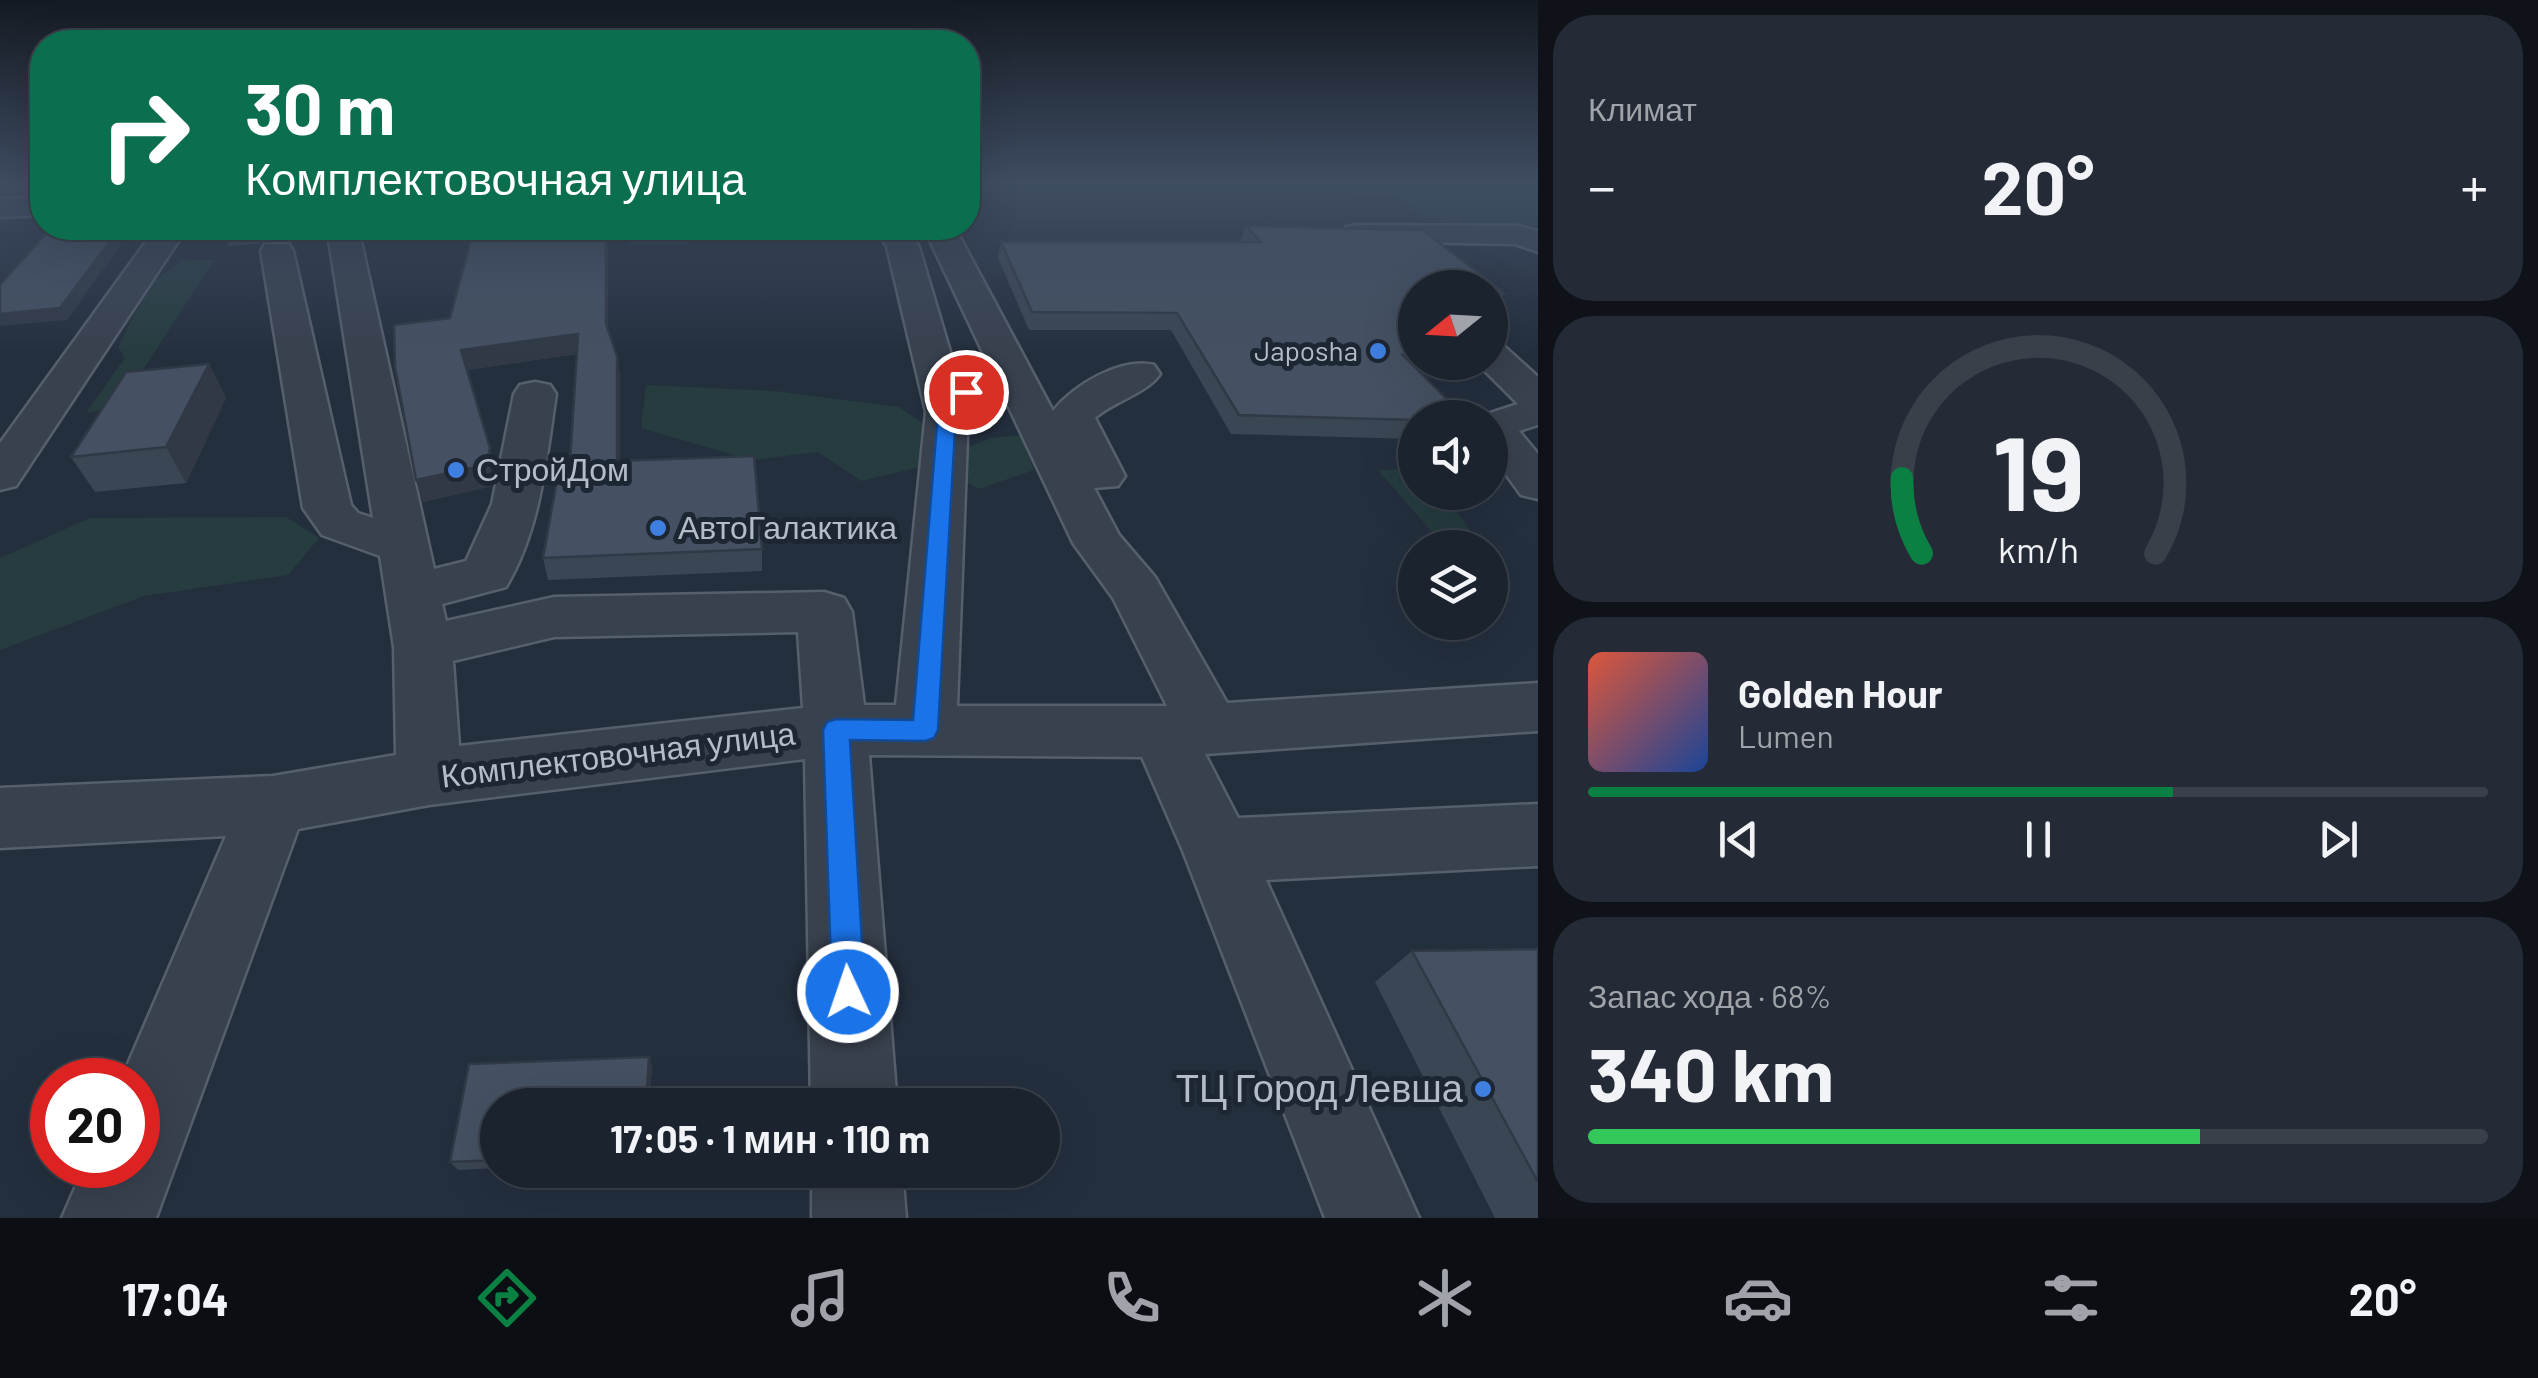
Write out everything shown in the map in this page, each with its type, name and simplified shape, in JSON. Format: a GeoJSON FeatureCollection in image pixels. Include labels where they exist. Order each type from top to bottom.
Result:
{"type":"FeatureCollection","features":[{"type":"Feature","properties":{"kind":"street"},"geometry":{"type":"LineString","coordinates":[[0,476],[162,241]]}},
{"type":"Feature","properties":{"kind":"street"},"geometry":{"type":"LineString","coordinates":[[345,241],[422,647],[430,777]]}},
{"type":"Feature","properties":{"kind":"street"},"geometry":{"type":"LineString","coordinates":[[899,241],[947,412],[925,730]]}},
{"type":"Feature","properties":{"kind":"street"},"geometry":{"type":"LineString","coordinates":[[947,241],[1098,543],[1136,590],[1186,731],[1218,851],[1372,1218]]}},
{"type":"Feature","properties":{"kind":"street"},"geometry":{"type":"LineString","coordinates":[[277,251],[327,508],[340,524],[404,546]]}},
{"type":"Feature","properties":{"kind":"street"},"geometry":{"type":"LineString","coordinates":[[947,412],[1003,352]]}},
{"type":"Feature","properties":{"kind":"street"},"geometry":{"type":"LineString","coordinates":[[1508,371],[1538,400]]}},
{"type":"Feature","properties":{"kind":"street"},"geometry":{"type":"LineString","coordinates":[[1136,590],[1141,554],[1072,416],[1096,395],[1140,374]]}},
{"type":"Feature","properties":{"kind":"street"},"geometry":{"type":"LineString","coordinates":[[413,593],[487,574],[516,504],[535,394]]}},
{"type":"Feature","properties":{"kind":"street"},"geometry":{"type":"LineString","coordinates":[[1538,412],[1492,425],[1538,485]]}},
{"type":"Feature","properties":{"kind":"street"},"geometry":{"type":"LineString","coordinates":[[422,647],[554,617],[824,612],[836,730],[853,1088]]}},
{"type":"Feature","properties":{"kind":"street","name":"Комплектовочная улица"},"geometry":{"type":"LineString","coordinates":[[0,818],[274,805],[430,777],[836,730],[1186,731],[1538,707]]}},
{"type":"Feature","properties":{"kind":"street"},"geometry":{"type":"LineString","coordinates":[[160,1091],[274,805]]}},
{"type":"Feature","properties":{"kind":"street"},"geometry":{"type":"LineString","coordinates":[[1218,851],[1538,835]]}},
{"type":"Feature","properties":{"kind":"street"},"geometry":{"type":"LineString","coordinates":[[109,1218],[121,1188]]}},
{"type":"Feature","properties":{"kind":"street"},"geometry":{"type":"LineString","coordinates":[[858,1188],[859,1218]]}},
{"type":"Feature","properties":{"kind":"green space"},"geometry":{"type":"Polygon","coordinates":[[[629,241],[689,241],[680,245],[630,245],[629,241]]]}},
{"type":"Feature","properties":{"kind":"green space"},"geometry":{"type":"Polygon","coordinates":[[[183,259],[214,260],[120,406],[86,413],[125,358],[118,347],[149,285],[183,259]]]}},
{"type":"Feature","properties":{"kind":"green space"},"geometry":{"type":"Polygon","coordinates":[[[646,385],[775,391],[899,407],[938,434],[951,454],[991,438],[1023,435],[1034,470],[979,489],[933,464],[861,481],[818,452],[751,460],[641,428],[646,385]]]}},
{"type":"Feature","properties":{"kind":"green space"},"geometry":{"type":"Polygon","coordinates":[[[1378,470],[1398,470],[1398,493],[1378,470]]]}},
{"type":"Feature","properties":{"kind":"green space"},"geometry":{"type":"Polygon","coordinates":[[[1413,510],[1456,510],[1469,530],[1430,530],[1413,510]]]}},
{"type":"Feature","properties":{"kind":"green space"},"geometry":{"type":"Polygon","coordinates":[[[286,517],[319,538],[288,575],[144,596],[0,650],[0,558],[90,518],[286,517]]]}},
{"type":"Feature","properties":{"kind":"building"},"geometry":{"type":"Polygon","coordinates":[[[40,241],[110,241],[60,308],[0,314],[0,285],[40,241]]]}},
{"type":"Feature","properties":{"kind":"building"},"geometry":{"type":"Polygon","coordinates":[[[471,241],[606,241],[606,324],[617,356],[617,461],[754,456],[762,549],[543,558],[560,463],[570,463],[578,334],[461,350],[490,448],[486,465],[416,480],[395,367],[394,325],[450,318],[471,241]]]}},
{"type":"Feature","properties":{"kind":"building"},"geometry":{"type":"Polygon","coordinates":[[[1437,241],[1474,270],[1398,270],[1398,380],[1428,380],[1448,400],[1398,400],[1398,420],[1239,415],[1177,313],[1032,312],[1001,242],[1437,241]]]}},
{"type":"Feature","properties":{"kind":"building"},"geometry":{"type":"Polygon","coordinates":[[[209,364],[166,447],[71,457],[126,372],[209,364]]]}},
{"type":"Feature","properties":{"kind":"building"},"geometry":{"type":"Polygon","coordinates":[[[1538,949],[1538,1182],[1412,951],[1538,949]]]}},
{"type":"Feature","properties":{"kind":"building"},"geometry":{"type":"Polygon","coordinates":[[[649,1057],[647,1088],[480,1088],[480,1161],[450,1162],[469,1064],[649,1057]]]}},
{"type":"Feature","properties":{"kind":"place","name":"Japosha"},"geometry":{"type":"Point","coordinates":[1378,351]}},
{"type":"Feature","properties":{"kind":"place","name":"СтройДом"},"geometry":{"type":"Point","coordinates":[456,470]}},
{"type":"Feature","properties":{"kind":"place","name":"АвтоГалактика"},"geometry":{"type":"Point","coordinates":[658,528]}},
{"type":"Feature","properties":{"kind":"place","name":"ТЦ Город Левша"},"geometry":{"type":"Point","coordinates":[1483,1089]}},
{"type":"Feature","properties":{"kind":"route"},"geometry":{"type":"LineString","coordinates":[[848,992],[836,730],[925,730],[947,412],[966,392]]}}]}
